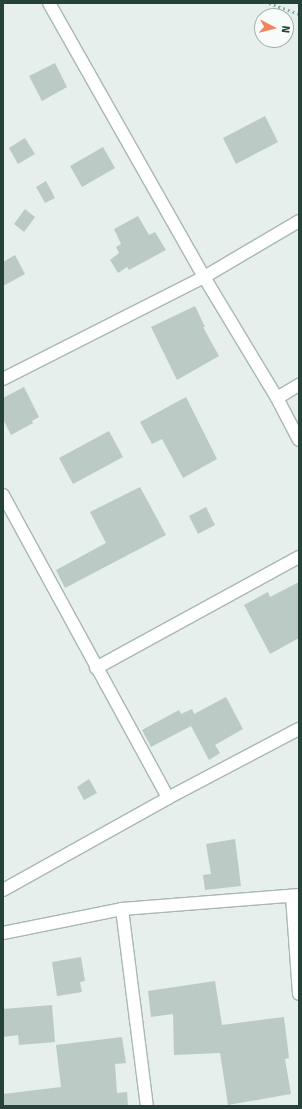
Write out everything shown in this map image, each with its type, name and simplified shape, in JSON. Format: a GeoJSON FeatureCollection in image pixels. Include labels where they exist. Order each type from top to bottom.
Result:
{"type":"FeatureCollection","features":[{"type":"Feature","properties":{"kind":"street"},"geometry":{"type":"LineString","coordinates":[[49,3],[204,277],[277,398],[299,440]]}},
{"type":"Feature","properties":{"kind":"street"},"geometry":{"type":"LineString","coordinates":[[3,379],[204,277],[299,221]]}},
{"type":"Feature","properties":{"kind":"street"},"geometry":{"type":"LineString","coordinates":[[277,398],[299,385]]}},
{"type":"Feature","properties":{"kind":"street"},"geometry":{"type":"LineString","coordinates":[[3,495],[168,798]]}},
{"type":"Feature","properties":{"kind":"street"},"geometry":{"type":"LineString","coordinates":[[96,668],[299,557]]}},
{"type":"Feature","properties":{"kind":"street"},"geometry":{"type":"LineString","coordinates":[[3,890],[168,798],[299,728]]}},
{"type":"Feature","properties":{"kind":"street"},"geometry":{"type":"LineString","coordinates":[[3,933],[122,909],[295,896],[299,994]]}},
{"type":"Feature","properties":{"kind":"street"},"geometry":{"type":"LineString","coordinates":[[122,909],[147,1106]]}},
{"type":"Feature","properties":{"kind":"path"},"geometry":{"type":"LineString","coordinates":[[269,3],[299,14]]}},
{"type":"Feature","properties":{"kind":"building"},"geometry":{"type":"Polygon","coordinates":[[[55,63],[67,87],[42,101],[29,76],[55,63]]]}},
{"type":"Feature","properties":{"kind":"building"},"geometry":{"type":"Polygon","coordinates":[[[265,116],[278,142],[236,164],[223,138],[265,116]]]}},
{"type":"Feature","properties":{"kind":"building"},"geometry":{"type":"Polygon","coordinates":[[[25,138],[35,154],[18,164],[9,148],[25,138]]]}},
{"type":"Feature","properties":{"kind":"building"},"geometry":{"type":"Polygon","coordinates":[[[103,147],[115,168],[82,187],[70,166],[103,147]]]}},
{"type":"Feature","properties":{"kind":"building"},"geometry":{"type":"Polygon","coordinates":[[[46,181],[55,198],[45,203],[36,187],[46,181]]]}},
{"type":"Feature","properties":{"kind":"building"},"geometry":{"type":"Polygon","coordinates":[[[25,209],[35,217],[24,232],[14,224],[25,209]]]}},
{"type":"Feature","properties":{"kind":"building"},"geometry":{"type":"Polygon","coordinates":[[[138,216],[149,235],[155,232],[166,250],[129,270],[127,267],[118,273],[110,260],[119,253],[116,247],[121,244],[114,229],[138,216]]]}},
{"type":"Feature","properties":{"kind":"building"},"geometry":{"type":"Polygon","coordinates":[[[15,255],[25,274],[3,286],[3,262],[15,255]]]}},
{"type":"Feature","properties":{"kind":"building"},"geometry":{"type":"Polygon","coordinates":[[[195,306],[205,327],[203,327],[219,356],[177,380],[151,327],[195,306]]]}},
{"type":"Feature","properties":{"kind":"building"},"geometry":{"type":"Polygon","coordinates":[[[24,387],[39,417],[32,421],[33,423],[11,435],[3,419],[3,398],[24,387]]]}},
{"type":"Feature","properties":{"kind":"building"},"geometry":{"type":"Polygon","coordinates":[[[186,397],[217,459],[183,478],[162,439],[152,444],[140,422],[186,397]]]}},
{"type":"Feature","properties":{"kind":"building"},"geometry":{"type":"Polygon","coordinates":[[[109,431],[123,457],[73,484],[59,458],[109,431]]]}},
{"type":"Feature","properties":{"kind":"building"},"geometry":{"type":"Polygon","coordinates":[[[140,487],[166,535],[65,588],[56,570],[106,543],[90,512],[140,487]]]}},
{"type":"Feature","properties":{"kind":"building"},"geometry":{"type":"Polygon","coordinates":[[[206,507],[215,525],[198,534],[189,516],[206,507]]]}},
{"type":"Feature","properties":{"kind":"building"},"geometry":{"type":"Polygon","coordinates":[[[299,582],[299,638],[270,654],[244,605],[268,592],[270,597],[299,582]]]}},
{"type":"Feature","properties":{"kind":"building"},"geometry":{"type":"Polygon","coordinates":[[[226,697],[243,729],[215,745],[220,753],[209,760],[191,726],[151,747],[142,730],[179,710],[181,714],[192,709],[194,714],[226,697]]]}},
{"type":"Feature","properties":{"kind":"building"},"geometry":{"type":"Polygon","coordinates":[[[89,779],[97,793],[84,800],[77,787],[89,779]]]}},
{"type":"Feature","properties":{"kind":"building"},"geometry":{"type":"Polygon","coordinates":[[[235,839],[241,886],[205,890],[203,875],[211,874],[206,844],[235,839]]]}},
{"type":"Feature","properties":{"kind":"building"},"geometry":{"type":"Polygon","coordinates":[[[81,957],[85,981],[80,982],[82,992],[57,996],[52,962],[81,957]]]}},
{"type":"Feature","properties":{"kind":"building"},"geometry":{"type":"Polygon","coordinates":[[[215,981],[222,1025],[284,1017],[289,1058],[285,1059],[291,1094],[228,1105],[220,1053],[174,1055],[173,1014],[151,1017],[148,991],[215,981]]]}},
{"type":"Feature","properties":{"kind":"building"},"geometry":{"type":"Polygon","coordinates":[[[52,1005],[55,1042],[19,1045],[18,1035],[3,1037],[3,1009],[52,1005]]]}},
{"type":"Feature","properties":{"kind":"building"},"geometry":{"type":"Polygon","coordinates":[[[122,1037],[126,1063],[115,1064],[117,1093],[127,1092],[128,1106],[3,1106],[3,1094],[61,1087],[56,1045],[122,1037]]]}}]}
